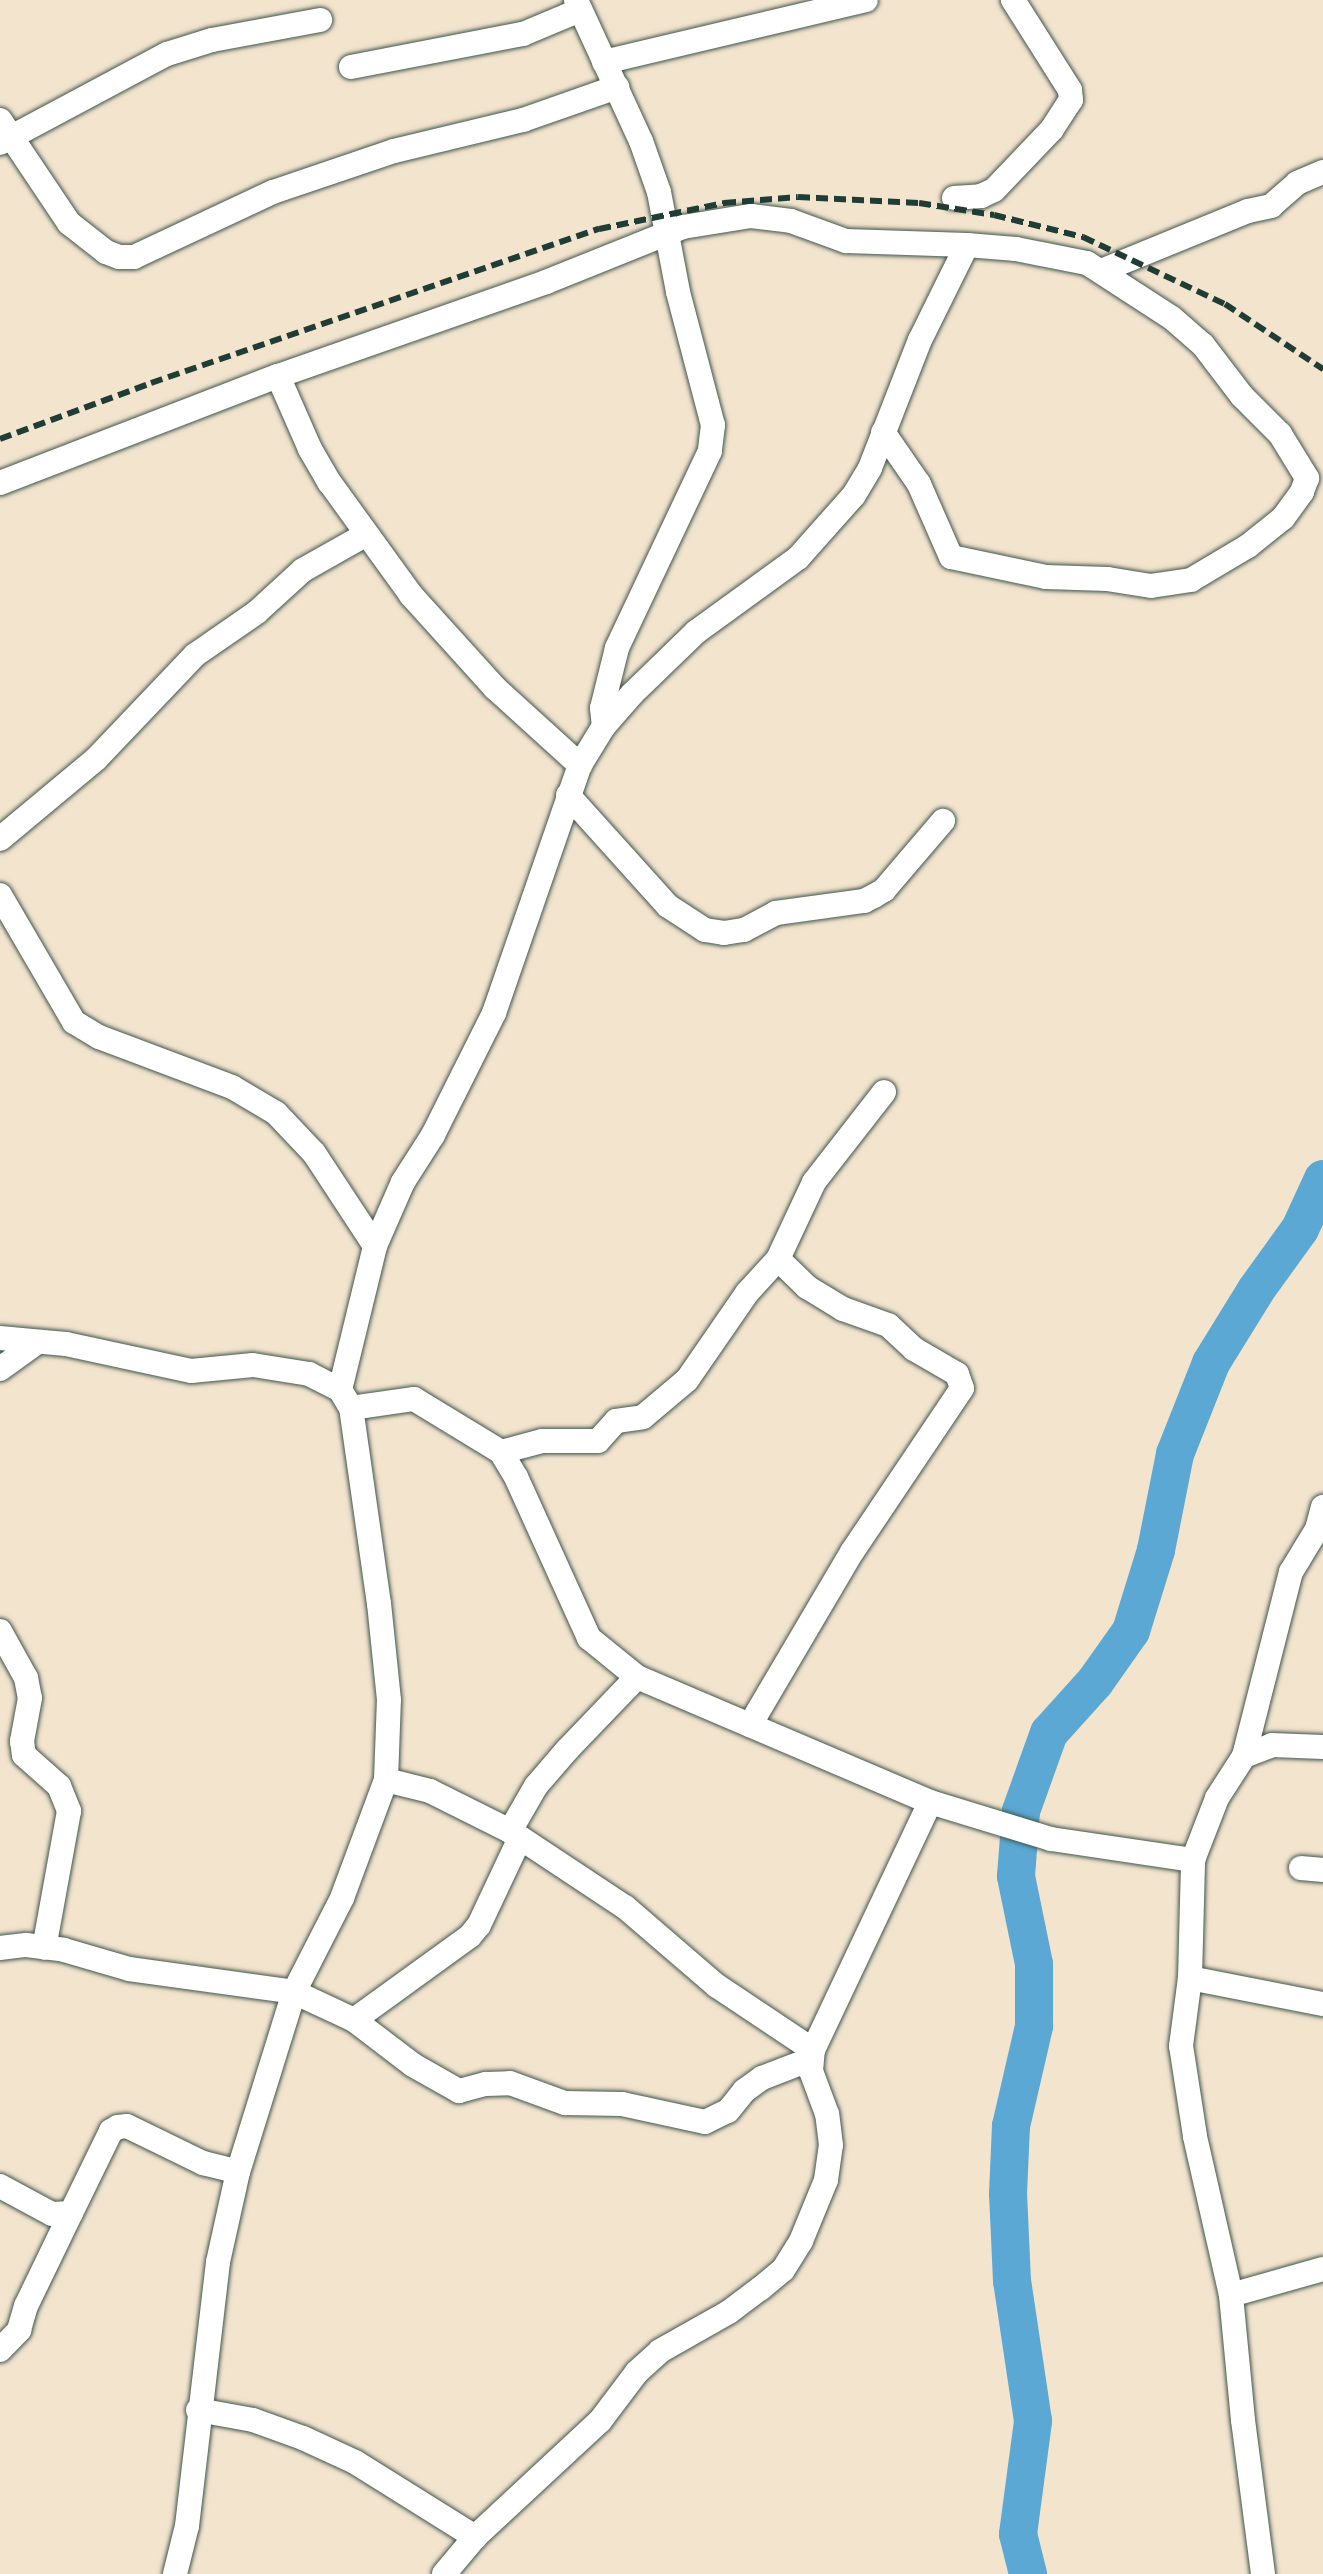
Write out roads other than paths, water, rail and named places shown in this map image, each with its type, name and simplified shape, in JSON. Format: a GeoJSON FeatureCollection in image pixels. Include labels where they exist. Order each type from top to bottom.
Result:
{"type":"FeatureCollection","features":[{"type":"Feature","properties":{"kind":"street"},"geometry":{"type":"LineString","coordinates":[[604,62],[866,0]]}},
{"type":"Feature","properties":{"kind":"street"},"geometry":{"type":"LineString","coordinates":[[954,198],[981,196],[994,190],[1052,129],[1071,100],[1070,90],[1013,0]]}},
{"type":"Feature","properties":{"kind":"street"},"geometry":{"type":"LineString","coordinates":[[351,67],[523,34],[578,5],[617,87],[659,192],[678,292],[709,403],[713,439],[617,648],[602,708],[604,726]]}},
{"type":"Feature","properties":{"kind":"street"},"geometry":{"type":"LineString","coordinates":[[320,20],[212,40],[167,54],[4,133],[69,223],[106,252],[119,257],[134,257],[273,192],[394,151],[523,120],[617,87]]}},
{"type":"Feature","properties":{"kind":"street"},"geometry":{"type":"LineString","coordinates":[[1101,271],[1248,211],[1271,206],[1297,183],[1323,172]]}},
{"type":"Feature","properties":{"kind":"street"},"geometry":{"type":"LineString","coordinates":[[0,483],[278,376],[546,282],[667,233],[700,223],[751,216],[791,221],[846,241],[967,245],[1068,258],[1101,271],[1172,318],[1203,345],[1242,396],[1280,434],[1307,478],[1302,492],[1283,518],[1248,546],[1191,580],[1151,586],[1107,579],[1033,575],[957,560],[947,552],[919,484],[883,432]]}},
{"type":"Feature","properties":{"kind":"street"},"geometry":{"type":"LineString","coordinates":[[175,2574],[187,2526],[198,2410],[218,2262],[238,2172],[294,1992],[342,1898],[386,1780],[389,1700],[346,1399],[375,1246],[403,1182],[433,1135],[494,1013],[580,765],[604,726],[696,632],[798,558],[863,483],[920,340],[967,245]]}},
{"type":"Feature","properties":{"kind":"street"},"geometry":{"type":"LineString","coordinates":[[278,376],[310,449],[365,535],[411,595],[495,688],[580,765]]}},
{"type":"Feature","properties":{"kind":"street"},"geometry":{"type":"LineString","coordinates":[[0,839],[96,759],[195,655],[257,612],[303,570],[365,535]]}},
{"type":"Feature","properties":{"kind":"street"},"geometry":{"type":"LineString","coordinates":[[568,795],[668,906],[705,930],[724,933],[744,930],[776,913],[864,901],[874,896],[884,890],[943,821]]}},
{"type":"Feature","properties":{"kind":"street"},"geometry":{"type":"LineString","coordinates":[[0,896],[74,1022],[99,1037],[232,1087],[276,1113],[314,1153],[375,1246]]}},
{"type":"Feature","properties":{"kind":"street"},"geometry":{"type":"LineString","coordinates":[[501,1452],[542,1441],[598,1441],[616,1421],[643,1417],[658,1408],[702,1363],[747,1293],[778,1259],[814,1182],[884,1092]]}},
{"type":"Feature","properties":{"kind":"street"},"geometry":{"type":"LineString","coordinates":[[750,1725],[852,1552],[962,1388],[957,1374],[914,1349],[888,1325],[843,1309],[807,1287],[778,1259]]}},
{"type":"Feature","properties":{"kind":"street"},"geometry":{"type":"LineString","coordinates":[[0,1338],[66,1344],[191,1371],[253,1365],[309,1374],[346,1399],[414,1399],[501,1452],[516,1477],[589,1638],[637,1677],[930,1802],[1015,1830],[1051,1839],[1193,1860]]}},
{"type":"Feature","properties":{"kind":"street"},"geometry":{"type":"LineString","coordinates":[[0,1369],[36,1343]]}},
{"type":"Feature","properties":{"kind":"street"},"geometry":{"type":"LineString","coordinates":[[1263,2574],[1231,2295],[1195,2136],[1181,2046],[1190,1978],[1193,1860],[1217,1798],[1244,1756],[1291,1572],[1317,1529],[1323,1507]]}},
{"type":"Feature","properties":{"kind":"street"},"geometry":{"type":"LineString","coordinates":[[0,1631],[26,1678],[30,1698],[22,1741],[24,1755],[59,1786],[69,1811],[44,1948]]}},
{"type":"Feature","properties":{"kind":"street"},"geometry":{"type":"LineString","coordinates":[[354,2020],[470,1936],[479,1925],[536,1786],[637,1677]]}},
{"type":"Feature","properties":{"kind":"street"},"geometry":{"type":"LineString","coordinates":[[1244,1756],[1272,1745],[1323,1747]]}},
{"type":"Feature","properties":{"kind":"street"},"geometry":{"type":"LineString","coordinates":[[386,1780],[430,1791],[515,1835],[625,1907],[717,1986],[812,2054]]}},
{"type":"Feature","properties":{"kind":"street"},"geometry":{"type":"LineString","coordinates":[[444,2574],[475,2537],[600,2421],[637,2372],[660,2351],[729,2312],[783,2270],[801,2241],[826,2180],[831,2145],[827,2114],[811,2071],[812,2054],[930,1802]]}},
{"type":"Feature","properties":{"kind":"street"},"geometry":{"type":"LineString","coordinates":[[0,1948],[13,1945],[44,1948],[129,1969],[294,1992],[354,2020],[413,2065],[459,2091],[486,2084],[510,2083],[565,2103],[622,2104],[692,2121],[717,2118],[762,2078],[812,2054]]}},
{"type":"Feature","properties":{"kind":"street"},"geometry":{"type":"LineString","coordinates":[[1190,1978],[1323,2004]]}},
{"type":"Feature","properties":{"kind":"street"},"geometry":{"type":"LineString","coordinates":[[0,2350],[19,2330],[26,2306],[111,2131],[127,2126],[203,2163],[238,2172]]}},
{"type":"Feature","properties":{"kind":"street"},"geometry":{"type":"LineString","coordinates":[[0,2186],[52,2214],[71,2213]]}},
{"type":"Feature","properties":{"kind":"street"},"geometry":{"type":"LineString","coordinates":[[1231,2295],[1323,2269]]}},
{"type":"Feature","properties":{"kind":"street"},"geometry":{"type":"LineString","coordinates":[[198,2410],[253,2420],[316,2444],[355,2462],[475,2537]]}},
{"type":"Feature","properties":{"kind":"waterway"},"geometry":{"type":"LineString","coordinates":[[1028,2574],[1018,2534],[1033,2421],[1012,2281],[1008,2194],[1011,2126],[1034,2026],[1034,1964],[1016,1876],[1021,1811],[1049,1733],[1095,1682],[1131,1631],[1156,1550],[1175,1454],[1211,1363],[1256,1290],[1300,1229],[1323,1179]]}},
{"type":"Feature","properties":{"kind":"railway"},"geometry":{"type":"LineString","coordinates":[[0,439],[151,383],[599,229],[724,203],[798,197],[919,203],[994,215],[1083,237],[1225,304],[1323,369]]}}]}
